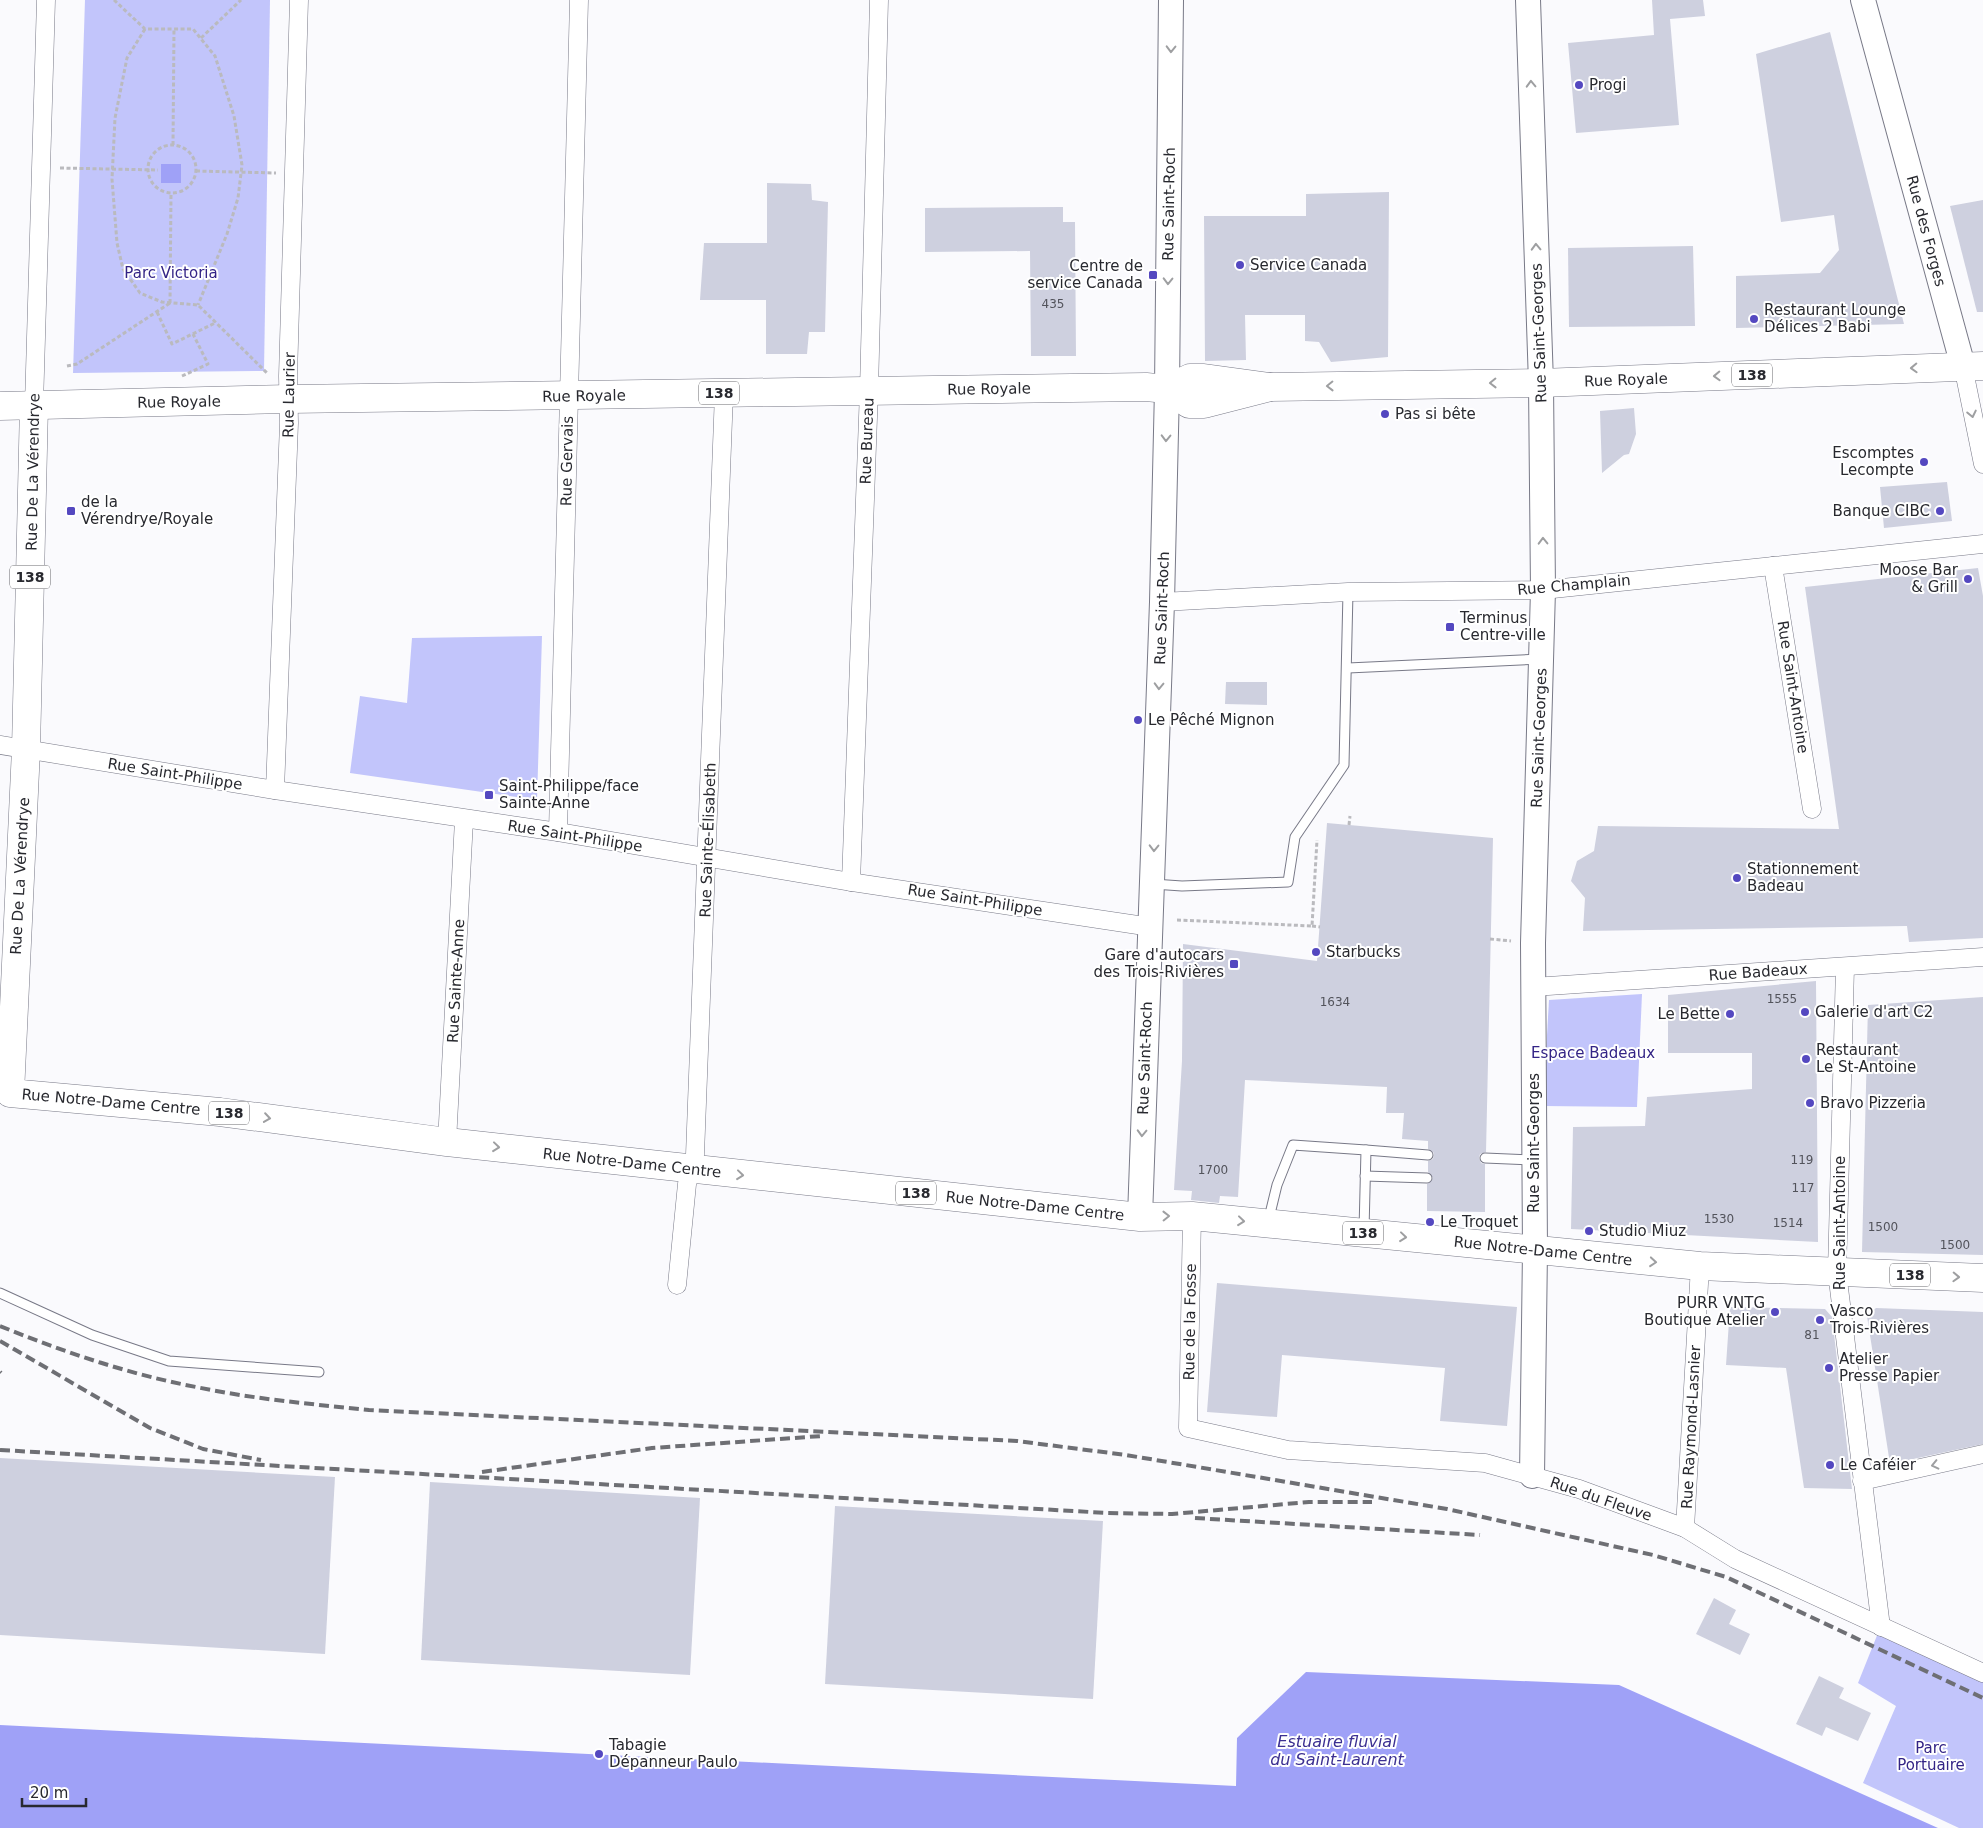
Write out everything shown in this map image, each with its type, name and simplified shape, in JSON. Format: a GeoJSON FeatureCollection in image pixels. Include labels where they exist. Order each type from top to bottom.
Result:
{"type":"FeatureCollection","features":[{"type":"Feature","properties":{"kind":"main road","name":"Rue Royale"},"geometry":{"type":"LineString","coordinates":[[0,406],[289,399],[869,390],[1146,387],[1168,389],[1190,378],[1270,387],[1541,383],[1973,366]]}},
{"type":"Feature","properties":{"kind":"main road","name":"Rue De La Vérendrye"},"geometry":{"type":"LineString","coordinates":[[5,1093],[13,747],[34,405]]}},
{"type":"Feature","properties":{"kind":"main road","name":"Rue Notre-Dame Centre"},"geometry":{"type":"LineString","coordinates":[[5,1093],[220,1112],[447,1142],[692,1170],[1140,1217],[1192,1216],[1700,1266],[1983,1278]]}},
{"type":"Feature","properties":{"kind":"street","name":"Rue De La Vérendrye"},"geometry":{"type":"LineString","coordinates":[[34,405],[46,0]]}},
{"type":"Feature","properties":{"kind":"street","name":"Rue Laurier"},"geometry":{"type":"LineString","coordinates":[[275,790],[289,399],[299,0]]}},
{"type":"Feature","properties":{"kind":"street","name":"Rue Gervais"},"geometry":{"type":"LineString","coordinates":[[558,832],[580,0]]}},
{"type":"Feature","properties":{"kind":"street","name":"Rue Bureau"},"geometry":{"type":"LineString","coordinates":[[851,882],[869,390],[879,0]]}},
{"type":"Feature","properties":{"kind":"street","name":"Rue Saint-Roch"},"geometry":{"type":"LineString","coordinates":[[1140,1217],[1153,884],[1168,389],[1171,0]]}},
{"type":"Feature","properties":{"kind":"street","name":"Rue Saint-Georges"},"geometry":{"type":"LineString","coordinates":[[1528,0],[1541,383],[1543,590],[1533,987],[1535,1250],[1532,1476]]}},
{"type":"Feature","properties":{"kind":"street","name":"Rue des Forges"},"geometry":{"type":"LineString","coordinates":[[1863,0],[1973,366],[1983,464]]}},
{"type":"Feature","properties":{"kind":"street","name":"Rue Sainte-Élisabeth"},"geometry":{"type":"LineString","coordinates":[[677,1285],[687,1184],[695,1155],[708,858],[724,393]]}},
{"type":"Feature","properties":{"kind":"street","name":"Rue Champlain"},"geometry":{"type":"LineString","coordinates":[[1162,602],[1348,592],[1543,590],[1983,544]]}},
{"type":"Feature","properties":{"kind":"street","name":"Rue Saint-Antoine"},"geometry":{"type":"LineString","coordinates":[[1773,566],[1812,809]]}},
{"type":"Feature","properties":{"kind":"street","name":"Rue Saint-Philippe"},"geometry":{"type":"LineString","coordinates":[[13,747],[464,820],[558,832],[851,882],[1151,927]]}},
{"type":"Feature","properties":{"kind":"street","name":"Rue Sainte-Anne"},"geometry":{"type":"LineString","coordinates":[[447,1142],[464,820]]}},
{"type":"Feature","properties":{"kind":"street","name":"Rue Badeaux"},"geometry":{"type":"LineString","coordinates":[[1533,987],[1983,957]]}},
{"type":"Feature","properties":{"kind":"street","name":"Rue Saint-Antoine"},"geometry":{"type":"LineString","coordinates":[[1845,967],[1837,1272],[1881,1627]]}},
{"type":"Feature","properties":{"kind":"street","name":"Rue de la Fosse"},"geometry":{"type":"LineString","coordinates":[[1188,1428],[1192,1216]]}},
{"type":"Feature","properties":{"kind":"street","name":"Rue Raymond-Lasnier"},"geometry":{"type":"LineString","coordinates":[[1685,1528],[1700,1266]]}},
{"type":"Feature","properties":{"kind":"street","name":"Rue du Fleuve"},"geometry":{"type":"LineString","coordinates":[[1188,1428],[1288,1450],[1484,1464],[1579,1489],[1685,1528],[1735,1559],[1983,1673]]}},
{"type":"Feature","properties":{"kind":"street"},"geometry":{"type":"LineString","coordinates":[[1862,1481],[1983,1454]]}},
{"type":"Feature","properties":{"kind":"lane"},"geometry":{"type":"LineString","coordinates":[[1153,884],[1182,886],[1288,882],[1295,837],[1344,765],[1348,668],[1348,592]]}},
{"type":"Feature","properties":{"kind":"lane"},"geometry":{"type":"LineString","coordinates":[[1348,668],[1541,659]]}},
{"type":"Feature","properties":{"kind":"lane"},"geometry":{"type":"LineString","coordinates":[[1268,1223],[1277,1185],[1293,1145],[1428,1155]]}},
{"type":"Feature","properties":{"kind":"lane"},"geometry":{"type":"LineString","coordinates":[[1364,1233],[1366,1150]]}},
{"type":"Feature","properties":{"kind":"lane"},"geometry":{"type":"LineString","coordinates":[[1486,1158],[1534,1160]]}},
{"type":"Feature","properties":{"kind":"lane"},"geometry":{"type":"LineString","coordinates":[[1365,1176],[1428,1178]]}},
{"type":"Feature","properties":{"kind":"lane"},"geometry":{"type":"LineString","coordinates":[[0,1293],[92,1335],[170,1361],[318,1372]]}},
{"type":"Feature","properties":{"kind":"path"},"geometry":{"type":"LineString","coordinates":[[114,0],[145,29],[192,29],[215,56],[234,116],[242,165],[238,198],[227,234],[198,305]]}},
{"type":"Feature","properties":{"kind":"path"},"geometry":{"type":"LineString","coordinates":[[201,38],[241,0]]}},
{"type":"Feature","properties":{"kind":"path"},"geometry":{"type":"LineString","coordinates":[[145,29],[127,58],[116,118],[113,169],[117,243],[124,269],[140,293],[170,303],[198,305],[270,375]]}},
{"type":"Feature","properties":{"kind":"path"},"geometry":{"type":"LineString","coordinates":[[173,145],[174,29]]}},
{"type":"Feature","properties":{"kind":"path"},"geometry":{"type":"LineString","coordinates":[[173,145],[180,147],[192,156],[196,171],[194,178],[185,189],[172,193],[158,188],[149,177],[148,170],[149,162],[158,150],[173,145]]}},
{"type":"Feature","properties":{"kind":"path"},"geometry":{"type":"LineString","coordinates":[[42,167],[158,170]]}},
{"type":"Feature","properties":{"kind":"path"},"geometry":{"type":"LineString","coordinates":[[196,171],[294,174]]}},
{"type":"Feature","properties":{"kind":"path"},"geometry":{"type":"LineString","coordinates":[[170,303],[172,193]]}},
{"type":"Feature","properties":{"kind":"path"},"geometry":{"type":"LineString","coordinates":[[67,366],[77,364],[170,303]]}},
{"type":"Feature","properties":{"kind":"path"},"geometry":{"type":"LineString","coordinates":[[157,312],[172,344],[216,322]]}},
{"type":"Feature","properties":{"kind":"path"},"geometry":{"type":"LineString","coordinates":[[182,376],[208,364],[193,334]]}},
{"type":"Feature","properties":{"kind":"path"},"geometry":{"type":"LineString","coordinates":[[1349,825],[1350,816]]}},
{"type":"Feature","properties":{"kind":"path"},"geometry":{"type":"LineString","coordinates":[[1312,926],[1317,840]]}},
{"type":"Feature","properties":{"kind":"path"},"geometry":{"type":"LineString","coordinates":[[1177,920],[1320,927]]}},
{"type":"Feature","properties":{"kind":"green space","name":"Parc Victoria"},"geometry":{"type":"Polygon","coordinates":[[[85,0],[270,0],[264,371],[73,373],[85,0]]]}},
{"type":"Feature","properties":{"kind":"green space"},"geometry":{"type":"Polygon","coordinates":[[[542,636],[537,800],[350,773],[360,696],[407,703],[412,638],[542,636]]]}},
{"type":"Feature","properties":{"kind":"green space","name":"Espace Badeaux"},"geometry":{"type":"Polygon","coordinates":[[[1642,994],[1637,1107],[1543,1106],[1549,1000],[1642,994]]]}},
{"type":"Feature","properties":{"kind":"green space","name":"Parc Portuaire"},"geometry":{"type":"Polygon","coordinates":[[[1878,1633],[1983,1680],[1983,1828],[1959,1828],[1863,1783],[1896,1706],[1858,1683],[1878,1633]]]}},
{"type":"Feature","properties":{"kind":"water"},"geometry":{"type":"Polygon","coordinates":[[[161,164],[181,164],[181,183],[161,183],[161,164]]]}},
{"type":"Feature","properties":{"kind":"water","name":"Estuaire fluvial du Saint-Laurent"},"geometry":{"type":"Polygon","coordinates":[[[1306,1672],[1619,1685],[1938,1828],[0,1828],[0,1725],[1236,1786],[1237,1738],[1306,1672]]]}},
{"type":"Feature","properties":{"kind":"building"},"geometry":{"type":"Polygon","coordinates":[[[1652,0],[1703,0],[1705,16],[1670,19],[1679,125],[1576,133],[1568,43],[1654,35],[1652,0]]]}},
{"type":"Feature","properties":{"kind":"building"},"geometry":{"type":"Polygon","coordinates":[[[1830,32],[1904,324],[1736,328],[1736,276],[1820,273],[1839,250],[1834,215],[1781,222],[1756,54],[1830,32]]]}},
{"type":"Feature","properties":{"kind":"building"},"geometry":{"type":"Polygon","coordinates":[[[767,183],[811,184],[812,200],[828,202],[825,332],[809,332],[807,354],[766,354],[766,300],[700,300],[704,243],[767,243],[767,183]]]}},
{"type":"Feature","properties":{"kind":"building"},"geometry":{"type":"Polygon","coordinates":[[[1389,192],[1388,357],[1331,362],[1319,342],[1305,341],[1305,315],[1245,315],[1246,360],[1205,361],[1204,216],[1306,216],[1306,194],[1389,192]]]}},
{"type":"Feature","properties":{"kind":"building"},"geometry":{"type":"Polygon","coordinates":[[[1983,200],[1983,312],[1977,312],[1950,206],[1983,200]]]}},
{"type":"Feature","properties":{"kind":"building"},"geometry":{"type":"Polygon","coordinates":[[[1063,207],[1063,222],[1075,222],[1076,356],[1031,356],[1030,251],[925,252],[925,208],[1063,207]]]}},
{"type":"Feature","properties":{"kind":"building"},"geometry":{"type":"Polygon","coordinates":[[[1693,246],[1695,326],[1569,327],[1568,248],[1693,246]]]}},
{"type":"Feature","properties":{"kind":"building"},"geometry":{"type":"Polygon","coordinates":[[[1634,408],[1636,434],[1629,454],[1624,455],[1602,473],[1600,411],[1634,408]]]}},
{"type":"Feature","properties":{"kind":"building"},"geometry":{"type":"Polygon","coordinates":[[[1947,482],[1952,521],[1884,528],[1880,487],[1947,482]]]}},
{"type":"Feature","properties":{"kind":"building"},"geometry":{"type":"Polygon","coordinates":[[[1978,568],[1983,596],[1983,938],[1909,942],[1907,926],[1583,931],[1585,898],[1571,881],[1577,861],[1594,851],[1598,826],[1839,829],[1805,587],[1978,568]]]}},
{"type":"Feature","properties":{"kind":"building"},"geometry":{"type":"Polygon","coordinates":[[[1226,682],[1267,682],[1267,705],[1225,704],[1226,682]]]}},
{"type":"Feature","properties":{"kind":"building"},"geometry":{"type":"Polygon","coordinates":[[[1327,823],[1493,838],[1486,1152],[1480,1154],[1479,1158],[1481,1163],[1485,1164],[1485,1212],[1427,1211],[1427,1184],[1433,1178],[1428,1172],[1428,1161],[1433,1159],[1434,1153],[1428,1149],[1428,1141],[1402,1139],[1404,1113],[1386,1113],[1387,1087],[1245,1080],[1238,1197],[1220,1196],[1219,1203],[1191,1200],[1192,1191],[1174,1190],[1182,1061],[1183,944],[1317,961],[1327,823]]]}},
{"type":"Feature","properties":{"kind":"building"},"geometry":{"type":"Polygon","coordinates":[[[1816,981],[1818,1242],[1571,1229],[1573,1127],[1645,1126],[1647,1097],[1752,1089],[1752,1053],[1668,1053],[1668,995],[1816,981]]]}},
{"type":"Feature","properties":{"kind":"building"},"geometry":{"type":"Polygon","coordinates":[[[1983,997],[1983,1255],[1862,1252],[1868,1005],[1983,997]]]}},
{"type":"Feature","properties":{"kind":"building"},"geometry":{"type":"Polygon","coordinates":[[[1217,1283],[1517,1307],[1507,1426],[1440,1421],[1445,1368],[1282,1355],[1277,1417],[1207,1412],[1217,1283]]]}},
{"type":"Feature","properties":{"kind":"building"},"geometry":{"type":"Polygon","coordinates":[[[1730,1307],[1825,1309],[1832,1317],[1852,1489],[1804,1488],[1786,1368],[1726,1365],[1730,1307]]]}},
{"type":"Feature","properties":{"kind":"building"},"geometry":{"type":"Polygon","coordinates":[[[1876,1308],[1983,1312],[1983,1444],[1890,1464],[1867,1316],[1876,1308]]]}},
{"type":"Feature","properties":{"kind":"building"},"geometry":{"type":"Polygon","coordinates":[[[0,1458],[335,1477],[325,1654],[0,1635],[0,1458]]]}},
{"type":"Feature","properties":{"kind":"building"},"geometry":{"type":"Polygon","coordinates":[[[430,1482],[700,1498],[690,1675],[421,1660],[430,1482]]]}},
{"type":"Feature","properties":{"kind":"building"},"geometry":{"type":"Polygon","coordinates":[[[835,1506],[1103,1521],[1093,1699],[825,1684],[835,1506]]]}},
{"type":"Feature","properties":{"kind":"building"},"geometry":{"type":"Polygon","coordinates":[[[1714,1598],[1736,1610],[1729,1624],[1750,1634],[1740,1655],[1696,1634],[1714,1598]]]}},
{"type":"Feature","properties":{"kind":"building"},"geometry":{"type":"Polygon","coordinates":[[[1819,1676],[1844,1688],[1839,1698],[1871,1713],[1858,1741],[1826,1727],[1822,1736],[1796,1724],[1819,1676]]]}},
{"type":"Feature","properties":{"kind":"railway"},"geometry":{"type":"LineString","coordinates":[[0,1326],[48,1345],[146,1376],[217,1391],[282,1401],[369,1410],[1017,1441],[1126,1455],[1447,1509],[1653,1555],[1726,1577],[1983,1698]]}},
{"type":"Feature","properties":{"kind":"railway"},"geometry":{"type":"LineString","coordinates":[[0,1341],[150,1428],[203,1449],[261,1460]]}},
{"type":"Feature","properties":{"kind":"railway"},"geometry":{"type":"LineString","coordinates":[[482,1472],[652,1448],[822,1436]]}},
{"type":"Feature","properties":{"kind":"railway"},"geometry":{"type":"LineString","coordinates":[[0,1450],[1108,1513],[1172,1514],[1309,1502],[1372,1502]]}},
{"type":"Feature","properties":{"kind":"railway"},"geometry":{"type":"LineString","coordinates":[[1195,1518],[1480,1535]]}},
{"type":"Feature","properties":{"kind":"place","name":"Progi"},"geometry":{"type":"Point","coordinates":[1579,85]}},
{"type":"Feature","properties":{"kind":"place","name":"Service Canada"},"geometry":{"type":"Point","coordinates":[1240,265]}},
{"type":"Feature","properties":{"kind":"place","name":"Centre de service Canada"},"geometry":{"type":"Point","coordinates":[1153,275]}},
{"type":"Feature","properties":{"kind":"place","name":"Restaurant Lounge Délices 2 Babi"},"geometry":{"type":"Point","coordinates":[1754,319]}},
{"type":"Feature","properties":{"kind":"place","name":"Pas si bête"},"geometry":{"type":"Point","coordinates":[1385,414]}},
{"type":"Feature","properties":{"kind":"place","name":"Escomptes Lecompte"},"geometry":{"type":"Point","coordinates":[1924,462]}},
{"type":"Feature","properties":{"kind":"place","name":"de la Vérendrye/Royale"},"geometry":{"type":"Point","coordinates":[71,511]}},
{"type":"Feature","properties":{"kind":"place","name":"Banque CIBC"},"geometry":{"type":"Point","coordinates":[1940,511]}},
{"type":"Feature","properties":{"kind":"place","name":"Moose Bar & Grill"},"geometry":{"type":"Point","coordinates":[1968,579]}},
{"type":"Feature","properties":{"kind":"place","name":"Terminus Centre-ville"},"geometry":{"type":"Point","coordinates":[1450,627]}},
{"type":"Feature","properties":{"kind":"place","name":"Le Pêché Mignon"},"geometry":{"type":"Point","coordinates":[1138,720]}},
{"type":"Feature","properties":{"kind":"place","name":"Saint-Philippe/face Sainte-Anne"},"geometry":{"type":"Point","coordinates":[489,795]}},
{"type":"Feature","properties":{"kind":"place","name":"Stationnement Badeau"},"geometry":{"type":"Point","coordinates":[1737,878]}},
{"type":"Feature","properties":{"kind":"place","name":"Starbucks"},"geometry":{"type":"Point","coordinates":[1316,952]}},
{"type":"Feature","properties":{"kind":"place","name":"Gare d'autocars des Trois-Rivières"},"geometry":{"type":"Point","coordinates":[1234,964]}},
{"type":"Feature","properties":{"kind":"place","name":"Galerie d'art C2"},"geometry":{"type":"Point","coordinates":[1805,1012]}},
{"type":"Feature","properties":{"kind":"place","name":"Le Bette"},"geometry":{"type":"Point","coordinates":[1730,1014]}},
{"type":"Feature","properties":{"kind":"place","name":"Restaurant Le St-Antoine"},"geometry":{"type":"Point","coordinates":[1806,1059]}},
{"type":"Feature","properties":{"kind":"place","name":"Bravo Pizzeria"},"geometry":{"type":"Point","coordinates":[1810,1103]}},
{"type":"Feature","properties":{"kind":"place","name":"Le Troquet"},"geometry":{"type":"Point","coordinates":[1430,1222]}},
{"type":"Feature","properties":{"kind":"place","name":"Studio Miuz"},"geometry":{"type":"Point","coordinates":[1589,1231]}},
{"type":"Feature","properties":{"kind":"place","name":"PURR VNTG Boutique Atelier"},"geometry":{"type":"Point","coordinates":[1775,1312]}},
{"type":"Feature","properties":{"kind":"place","name":"Vasco Trois-Rivières"},"geometry":{"type":"Point","coordinates":[1820,1320]}},
{"type":"Feature","properties":{"kind":"place","name":"Atelier Presse Papier"},"geometry":{"type":"Point","coordinates":[1829,1368]}},
{"type":"Feature","properties":{"kind":"place","name":"Le Caféier"},"geometry":{"type":"Point","coordinates":[1830,1465]}},
{"type":"Feature","properties":{"kind":"place","name":"Tabagie Dépanneur Paulo"},"geometry":{"type":"Point","coordinates":[599,1754]}}]}
